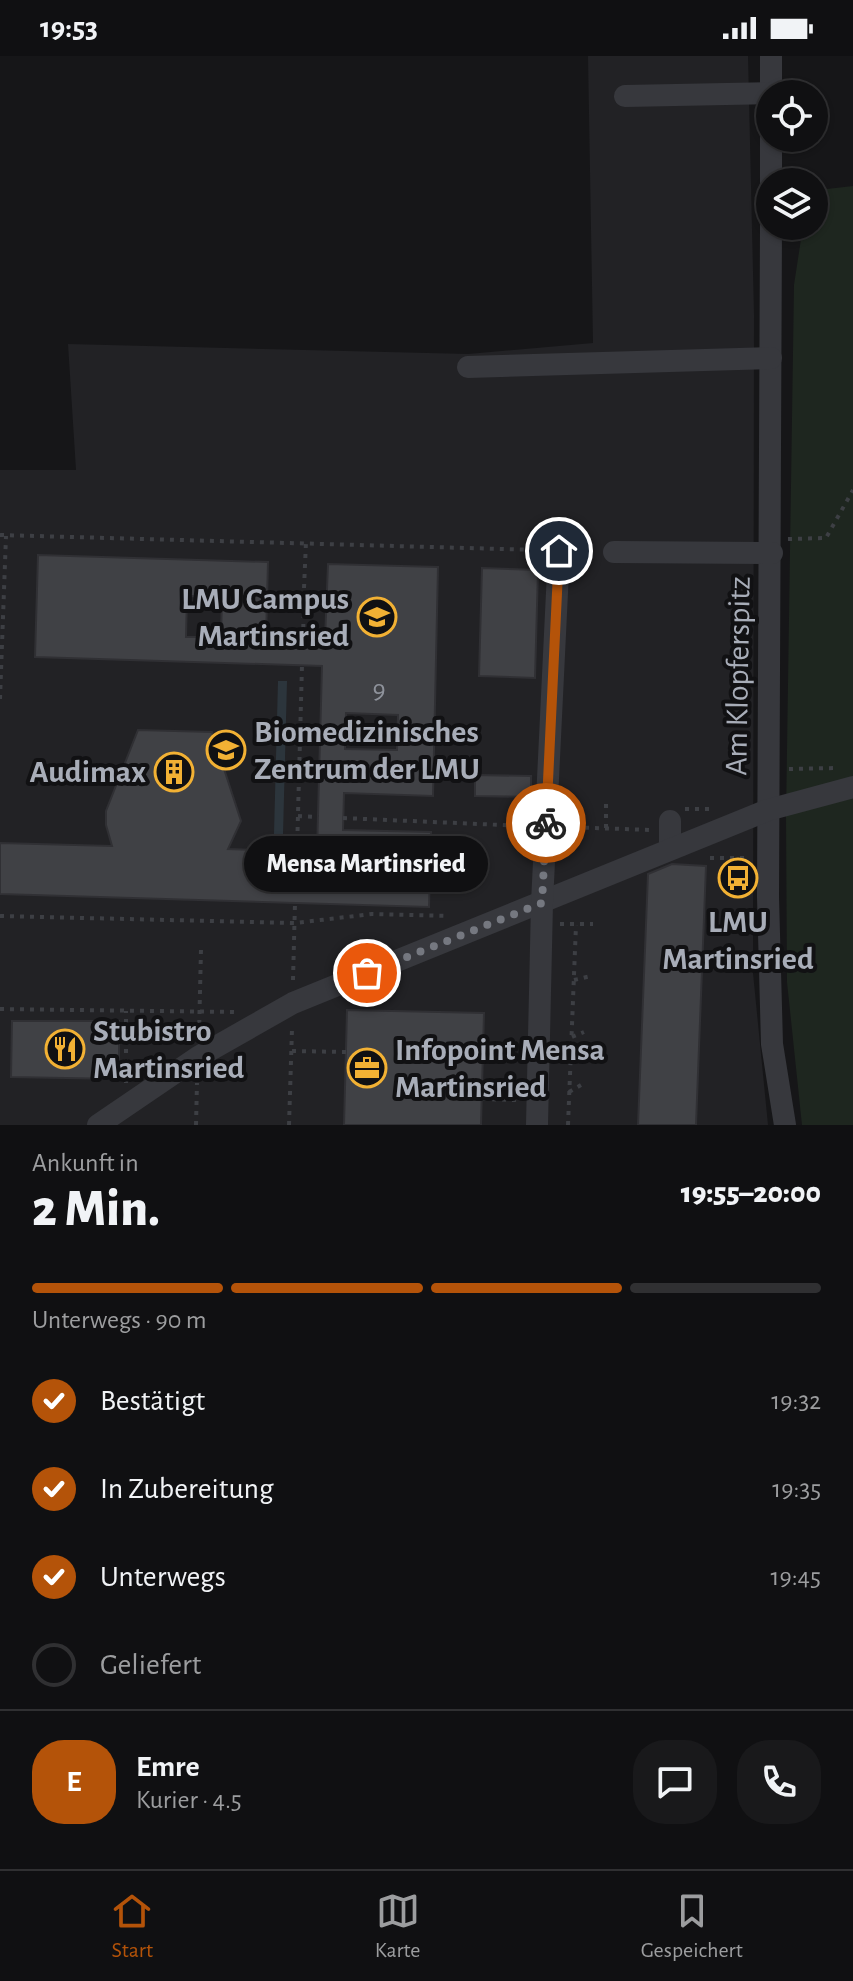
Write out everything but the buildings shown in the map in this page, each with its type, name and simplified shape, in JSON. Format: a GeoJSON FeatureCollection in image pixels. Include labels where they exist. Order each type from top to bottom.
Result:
{"type":"FeatureCollection","features":[{"type":"Feature","properties":{"kind":"street"},"geometry":{"type":"LineString","coordinates":[[771,56],[771,80]]}},
{"type":"Feature","properties":{"kind":"street"},"geometry":{"type":"LineString","coordinates":[[625,96],[756,94]]}},
{"type":"Feature","properties":{"kind":"street","name":"Am Klopferspitz"},"geometry":{"type":"LineString","coordinates":[[771,240],[772,546],[768,858],[772,1044],[785,1125]]}},
{"type":"Feature","properties":{"kind":"street"},"geometry":{"type":"LineString","coordinates":[[468,367],[771,358]]}},
{"type":"Feature","properties":{"kind":"street"},"geometry":{"type":"LineString","coordinates":[[614,552],[772,546]]}},
{"type":"Feature","properties":{"kind":"street"},"geometry":{"type":"LineString","coordinates":[[537,1125],[542,913],[559,551]]}},
{"type":"Feature","properties":{"kind":"street"},"geometry":{"type":"LineString","coordinates":[[98,1125],[274,1012],[542,913],[670,827],[768,810],[853,787]]}},
{"type":"Feature","properties":{"kind":"path"},"geometry":{"type":"LineString","coordinates":[[772,546],[826,538],[853,490]]}},
{"type":"Feature","properties":{"kind":"path"},"geometry":{"type":"LineString","coordinates":[[0,699],[3,536],[559,551]]}},
{"type":"Feature","properties":{"kind":"path"},"geometry":{"type":"LineString","coordinates":[[304,588],[306,542]]}},
{"type":"Feature","properties":{"kind":"path"},"geometry":{"type":"LineString","coordinates":[[303,638],[304,599]]}},
{"type":"Feature","properties":{"kind":"path"},"geometry":{"type":"LineString","coordinates":[[297,851],[302,665]]}},
{"type":"Feature","properties":{"kind":"path"},"geometry":{"type":"LineString","coordinates":[[768,770],[839,768]]}},
{"type":"Feature","properties":{"kind":"path"},"geometry":{"type":"LineString","coordinates":[[606,800],[606,828]]}},
{"type":"Feature","properties":{"kind":"path"},"geometry":{"type":"LineString","coordinates":[[343,818],[546,827],[670,827],[717,809]]}},
{"type":"Feature","properties":{"kind":"path"},"geometry":{"type":"LineString","coordinates":[[298,816],[318,817]]}},
{"type":"Feature","properties":{"kind":"path"},"geometry":{"type":"LineString","coordinates":[[705,858],[768,858]]}},
{"type":"Feature","properties":{"kind":"path"},"geometry":{"type":"LineString","coordinates":[[542,913],[576,925],[593,924]]}},
{"type":"Feature","properties":{"kind":"path"},"geometry":{"type":"LineString","coordinates":[[0,916],[295,923],[372,914],[462,916]]}},
{"type":"Feature","properties":{"kind":"path"},"geometry":{"type":"LineString","coordinates":[[568,1125],[576,925]]}},
{"type":"Feature","properties":{"kind":"path"},"geometry":{"type":"LineString","coordinates":[[574,980],[591,976]]}},
{"type":"Feature","properties":{"kind":"path"},"geometry":{"type":"LineString","coordinates":[[0,1009],[274,1012]]}},
{"type":"Feature","properties":{"kind":"path"},"geometry":{"type":"LineString","coordinates":[[126,1011],[126,1105]]}},
{"type":"Feature","properties":{"kind":"path"},"geometry":{"type":"LineString","coordinates":[[572,1037],[584,1032]]}},
{"type":"Feature","properties":{"kind":"path"},"geometry":{"type":"LineString","coordinates":[[291,1051],[346,1052]]}},
{"type":"Feature","properties":{"kind":"path"},"geometry":{"type":"LineString","coordinates":[[569,1092],[581,1085]]}},
{"type":"Feature","properties":{"kind":"shaded area","name":"LMU Campus Martinsried"},"geometry":{"type":"Polygon","coordinates":[[[588,56],[748,56],[754,315],[753,973],[768,1125],[0,1125],[0,470],[76,470],[68,344],[468,354],[593,343],[588,56]]]}},
{"type":"Feature","properties":{"kind":"shaded area"},"geometry":{"type":"Polygon","coordinates":[[[853,186],[853,1125],[802,1125],[787,982],[786,817],[794,285],[801,240],[828,240],[828,189],[853,186]]]}},
{"type":"Feature","properties":{"kind":"shaded area"},"geometry":{"type":"Polygon","coordinates":[[[278,681],[287,681],[283,835],[274,834],[278,681]]]}},
{"type":"Feature","properties":{"kind":"way so far"},"geometry":{"type":"LineString","coordinates":[[367,973],[542,903],[546,823]]}},
{"type":"Feature","properties":{"kind":"place","name":"LMU Campus Martinsried"},"geometry":{"type":"Point","coordinates":[377,617]}},
{"type":"Feature","properties":{"kind":"place","name":"Biomedizinisches Zentrum der LMU"},"geometry":{"type":"Point","coordinates":[226,750]}},
{"type":"Feature","properties":{"kind":"place","name":"Audimax"},"geometry":{"type":"Point","coordinates":[174,772]}},
{"type":"Feature","properties":{"kind":"place","name":"LMU Martinsried"},"geometry":{"type":"Point","coordinates":[738,878]}},
{"type":"Feature","properties":{"kind":"place","name":"Mensa Martinsried"},"geometry":{"type":"Point","coordinates":[367,973]}},
{"type":"Feature","properties":{"kind":"place","name":"Stubistro Martinsried"},"geometry":{"type":"Point","coordinates":[65,1049]}},
{"type":"Feature","properties":{"kind":"place","name":"Infopoint Mensa Martinsried"},"geometry":{"type":"Point","coordinates":[367,1068]}},
{"type":"Feature","properties":{"kind":"route"},"geometry":{"type":"LineString","coordinates":[[546,823],[559,551]]}}]}
